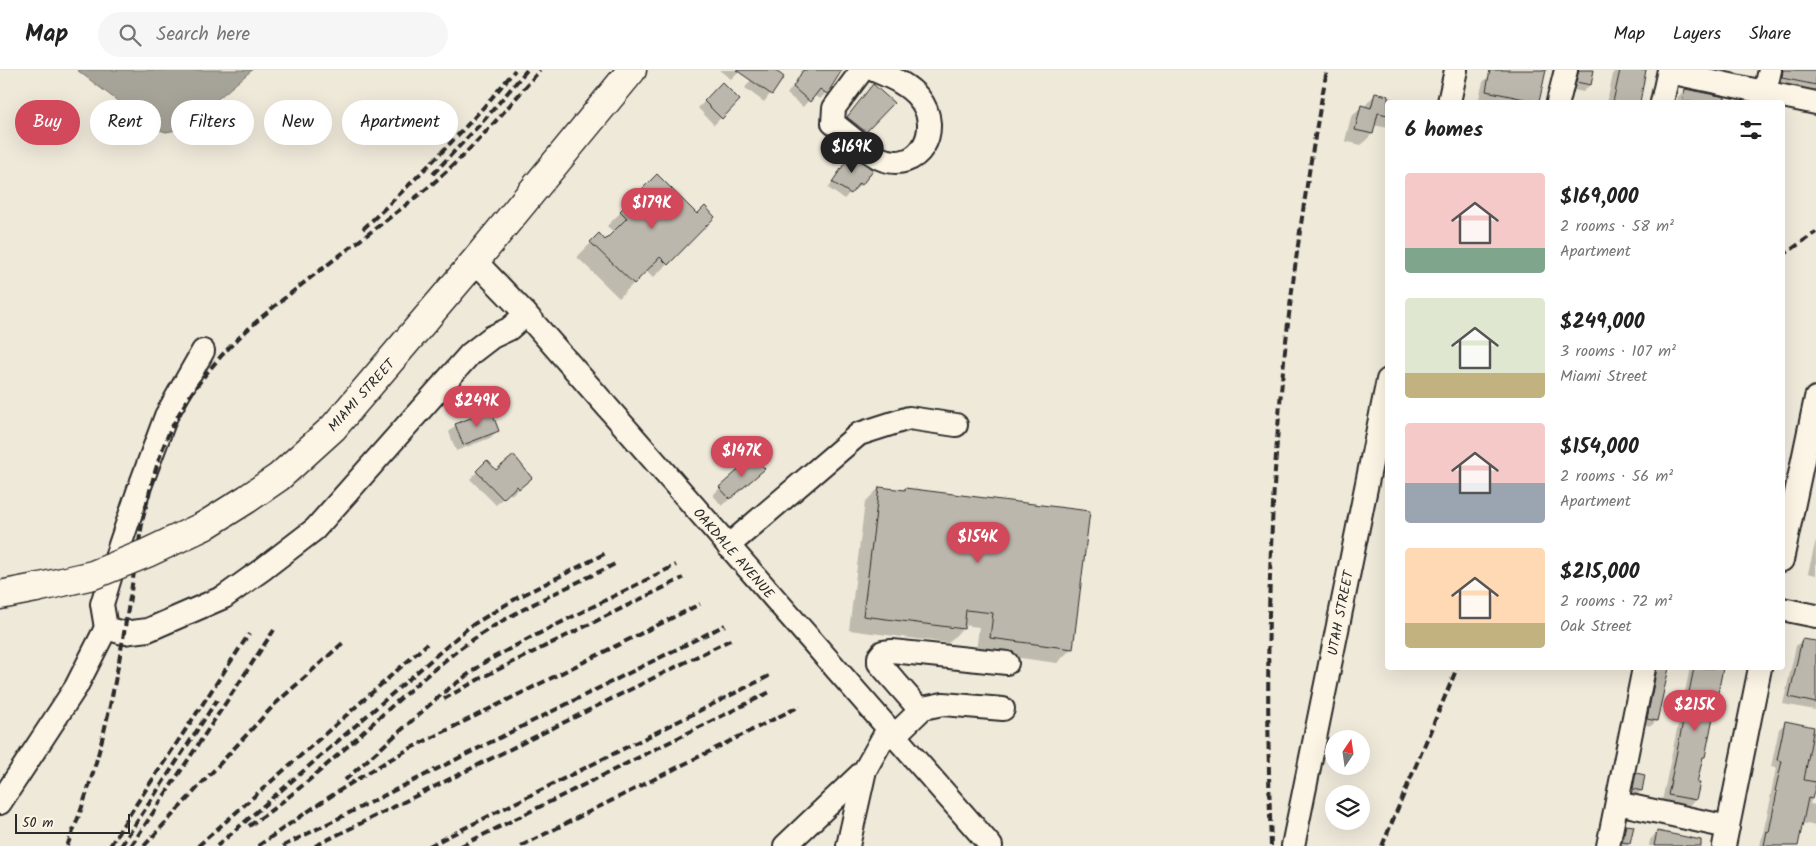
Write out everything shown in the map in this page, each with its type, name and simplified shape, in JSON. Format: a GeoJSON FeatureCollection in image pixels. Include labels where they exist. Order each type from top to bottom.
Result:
{"type":"FeatureCollection","features":[{"type":"Feature","properties":{"kind":"main road","name":"MIAMI STREET"},"geometry":{"type":"LineString","coordinates":[[0,594],[93,575],[147,553],[204,526],[248,499],[279,476],[333,428],[476,262],[632,70]]}},
{"type":"Feature","properties":{"kind":"street"},"geometry":{"type":"LineString","coordinates":[[862,70],[834,108],[833,123],[878,158],[900,163],[917,156],[929,135],[929,115],[919,98],[904,84],[874,70]]}},
{"type":"Feature","properties":{"kind":"street"},"geometry":{"type":"LineString","coordinates":[[1449,100],[1456,70]]}},
{"type":"Feature","properties":{"kind":"street"},"geometry":{"type":"LineString","coordinates":[[1558,100],[1566,70]]}},
{"type":"Feature","properties":{"kind":"street"},"geometry":{"type":"LineString","coordinates":[[1765,92],[1770,70]]}},
{"type":"Feature","properties":{"kind":"street"},"geometry":{"type":"LineString","coordinates":[[1662,100],[1669,71],[1816,104]]}},
{"type":"Feature","properties":{"kind":"street","name":"OAKDALE AVENUE"},"geometry":{"type":"LineString","coordinates":[[476,262],[526,314],[991,846]]}},
{"type":"Feature","properties":{"kind":"street"},"geometry":{"type":"LineString","coordinates":[[106,628],[123,632],[148,630],[224,597],[263,569],[315,529],[470,354],[492,337],[509,329],[526,314]]}},
{"type":"Feature","properties":{"kind":"street"},"geometry":{"type":"LineString","coordinates":[[0,803],[76,688],[106,628],[102,604],[139,489],[166,416],[203,351]]}},
{"type":"Feature","properties":{"kind":"street","name":"UTAH STREET"},"geometry":{"type":"LineString","coordinates":[[1293,846],[1385,395]]}},
{"type":"Feature","properties":{"kind":"street"},"geometry":{"type":"LineString","coordinates":[[1785,546],[1816,398]]}},
{"type":"Feature","properties":{"kind":"street"},"geometry":{"type":"LineString","coordinates":[[728,546],[859,434],[909,418],[956,425]]}},
{"type":"Feature","properties":{"kind":"street"},"geometry":{"type":"LineString","coordinates":[[1785,610],[1816,616]]}},
{"type":"Feature","properties":{"kind":"street"},"geometry":{"type":"LineString","coordinates":[[920,710],[878,663],[879,657],[883,652],[1007,663]]}},
{"type":"Feature","properties":{"kind":"street"},"geometry":{"type":"LineString","coordinates":[[1608,846],[1644,670]]}},
{"type":"Feature","properties":{"kind":"street"},"geometry":{"type":"LineString","coordinates":[[1616,802],[1726,836],[1760,670]]}},
{"type":"Feature","properties":{"kind":"street"},"geometry":{"type":"LineString","coordinates":[[785,846],[865,770],[891,732],[923,708],[944,704],[1003,709]]}},
{"type":"Feature","properties":{"kind":"street"},"geometry":{"type":"LineString","coordinates":[[848,846],[865,770]]}},
{"type":"Feature","properties":{"kind":"shaded area"},"geometry":{"type":"Polygon","coordinates":[[[77,70],[252,70],[216,100],[171,100],[171,131],[161,130],[161,100],[116,100],[77,70]]]}},
{"type":"Feature","properties":{"kind":"building"},"geometry":{"type":"Polygon","coordinates":[[[736,70],[775,70],[784,77],[772,95],[736,70]]]}},
{"type":"Feature","properties":{"kind":"building"},"geometry":{"type":"Polygon","coordinates":[[[803,70],[842,70],[827,94],[820,89],[810,102],[793,87],[803,70]]]}},
{"type":"Feature","properties":{"kind":"building"},"geometry":{"type":"Polygon","coordinates":[[[1490,70],[1546,70],[1539,100],[1529,100],[1486,91],[1490,70]]]}},
{"type":"Feature","properties":{"kind":"building"},"geometry":{"type":"Polygon","coordinates":[[[1579,70],[1594,70],[1591,85],[1576,82],[1579,70]]]}},
{"type":"Feature","properties":{"kind":"building"},"geometry":{"type":"Polygon","coordinates":[[[1620,70],[1646,70],[1640,100],[1613,100],[1620,70]]]}},
{"type":"Feature","properties":{"kind":"building"},"geometry":{"type":"Polygon","coordinates":[[[1783,70],[1816,70],[1816,85],[1782,78],[1783,70]]]}},
{"type":"Feature","properties":{"kind":"building"},"geometry":{"type":"Polygon","coordinates":[[[722,82],[740,100],[722,119],[704,101],[722,82]]]}},
{"type":"Feature","properties":{"kind":"building"},"geometry":{"type":"Polygon","coordinates":[[[873,84],[894,103],[866,132],[847,117],[873,84]]]}},
{"type":"Feature","properties":{"kind":"building"},"geometry":{"type":"Polygon","coordinates":[[[1685,89],[1725,97],[1725,100],[1682,100],[1685,89]]]}},
{"type":"Feature","properties":{"kind":"building"},"geometry":{"type":"Polygon","coordinates":[[[1375,93],[1388,96],[1388,100],[1385,100],[1385,114],[1378,113],[1373,134],[1355,130],[1361,105],[1371,108],[1375,93]]]}},
{"type":"Feature","properties":{"kind":"building"},"geometry":{"type":"Polygon","coordinates":[[[851,154],[873,170],[862,185],[859,183],[851,194],[832,182],[851,154]]]}},
{"type":"Feature","properties":{"kind":"building"},"geometry":{"type":"Polygon","coordinates":[[[657,174],[697,214],[705,206],[715,217],[668,265],[660,257],[634,284],[590,242],[599,233],[605,240],[627,218],[620,211],[657,174]]]}},
{"type":"Feature","properties":{"kind":"building"},"geometry":{"type":"Polygon","coordinates":[[[491,410],[499,431],[463,445],[455,424],[491,410]]]}},
{"type":"Feature","properties":{"kind":"building"},"geometry":{"type":"Polygon","coordinates":[[[514,455],[532,478],[519,489],[517,486],[503,499],[476,471],[487,460],[496,470],[514,455]]]}},
{"type":"Feature","properties":{"kind":"building"},"geometry":{"type":"Polygon","coordinates":[[[754,456],[765,469],[730,499],[719,487],[754,456]]]}},
{"type":"Feature","properties":{"kind":"building"},"geometry":{"type":"Polygon","coordinates":[[[879,487],[905,490],[905,488],[1090,511],[1073,649],[990,638],[993,613],[966,610],[964,629],[863,616],[879,487]]]}},
{"type":"Feature","properties":{"kind":"building"},"geometry":{"type":"Polygon","coordinates":[[[1802,639],[1816,641],[1816,703],[1789,697],[1802,639]]]}},
{"type":"Feature","properties":{"kind":"building"},"geometry":{"type":"Polygon","coordinates":[[[1657,670],[1669,670],[1657,721],[1647,719],[1657,670]]]}},
{"type":"Feature","properties":{"kind":"building"},"geometry":{"type":"Polygon","coordinates":[[[1694,670],[1723,670],[1705,757],[1703,757],[1697,783],[1700,783],[1696,800],[1668,795],[1694,670]]]}},
{"type":"Feature","properties":{"kind":"building"},"geometry":{"type":"Polygon","coordinates":[[[1785,721],[1814,727],[1804,780],[1816,782],[1816,784],[1812,799],[1808,798],[1798,846],[1764,846],[1767,831],[1769,832],[1777,792],[1775,791],[1782,761],[1777,760],[1785,721]]]}},
{"type":"Feature","properties":{"kind":"building"},"geometry":{"type":"Polygon","coordinates":[[[1636,773],[1645,775],[1642,791],[1633,789],[1636,773]]]}},
{"type":"Feature","properties":{"kind":"building"},"geometry":{"type":"Polygon","coordinates":[[[1626,825],[1634,826],[1630,843],[1622,842],[1626,825]]]}},
{"type":"Feature","properties":{"kind":"building"},"geometry":{"type":"Polygon","coordinates":[[[1657,831],[1701,840],[1701,846],[1654,846],[1657,831]]]}},
{"type":"Feature","properties":{"kind":"railway"},"geometry":{"type":"LineString","coordinates":[[363,229],[442,152],[515,70]]}},
{"type":"Feature","properties":{"kind":"railway"},"geometry":{"type":"LineString","coordinates":[[433,174],[485,119],[527,70]]}},
{"type":"Feature","properties":{"kind":"railway"},"geometry":{"type":"LineString","coordinates":[[67,846],[95,766],[105,726],[122,643],[143,518],[152,483],[168,436],[186,401],[218,360],[253,324],[446,172],[488,130],[540,70]]}},
{"type":"Feature","properties":{"kind":"railway"},"geometry":{"type":"LineString","coordinates":[[1271,846],[1268,657],[1275,467],[1294,273],[1309,171],[1327,70]]}},
{"type":"Feature","properties":{"kind":"railway"},"geometry":{"type":"LineString","coordinates":[[1785,254],[1816,232]]}},
{"type":"Feature","properties":{"kind":"railway"},"geometry":{"type":"LineString","coordinates":[[217,846],[469,627],[517,598],[608,552]]}},
{"type":"Feature","properties":{"kind":"railway"},"geometry":{"type":"LineString","coordinates":[[249,826],[304,784],[434,669],[479,635],[517,613],[615,564]]}},
{"type":"Feature","properties":{"kind":"railway"},"geometry":{"type":"LineString","coordinates":[[345,780],[443,693],[485,662],[676,565]]}},
{"type":"Feature","properties":{"kind":"railway"},"geometry":{"type":"LineString","coordinates":[[444,699],[481,678],[683,578]]}},
{"type":"Feature","properties":{"kind":"railway"},"geometry":{"type":"LineString","coordinates":[[258,846],[314,807],[411,748],[700,604]]}},
{"type":"Feature","properties":{"kind":"railway"},"geometry":{"type":"LineString","coordinates":[[283,846],[725,625]]}},
{"type":"Feature","properties":{"kind":"railway"},"geometry":{"type":"LineString","coordinates":[[131,846],[274,630]]}},
{"type":"Feature","properties":{"kind":"railway"},"geometry":{"type":"LineString","coordinates":[[110,846],[249,634]]}},
{"type":"Feature","properties":{"kind":"railway"},"geometry":{"type":"LineString","coordinates":[[315,846],[732,639]]}},
{"type":"Feature","properties":{"kind":"railway"},"geometry":{"type":"LineString","coordinates":[[144,846],[275,704],[345,641]]}},
{"type":"Feature","properties":{"kind":"railway"},"geometry":{"type":"LineString","coordinates":[[198,846],[427,644]]}},
{"type":"Feature","properties":{"kind":"railway"},"geometry":{"type":"LineString","coordinates":[[1382,846],[1456,670]]}},
{"type":"Feature","properties":{"kind":"railway"},"geometry":{"type":"LineString","coordinates":[[429,846],[769,676]]}},
{"type":"Feature","properties":{"kind":"railway"},"geometry":{"type":"LineString","coordinates":[[461,846],[770,692]]}},
{"type":"Feature","properties":{"kind":"railway"},"geometry":{"type":"LineString","coordinates":[[121,846],[217,700]]}},
{"type":"Feature","properties":{"kind":"railway"},"geometry":{"type":"LineString","coordinates":[[521,846],[800,706]]}}]}
